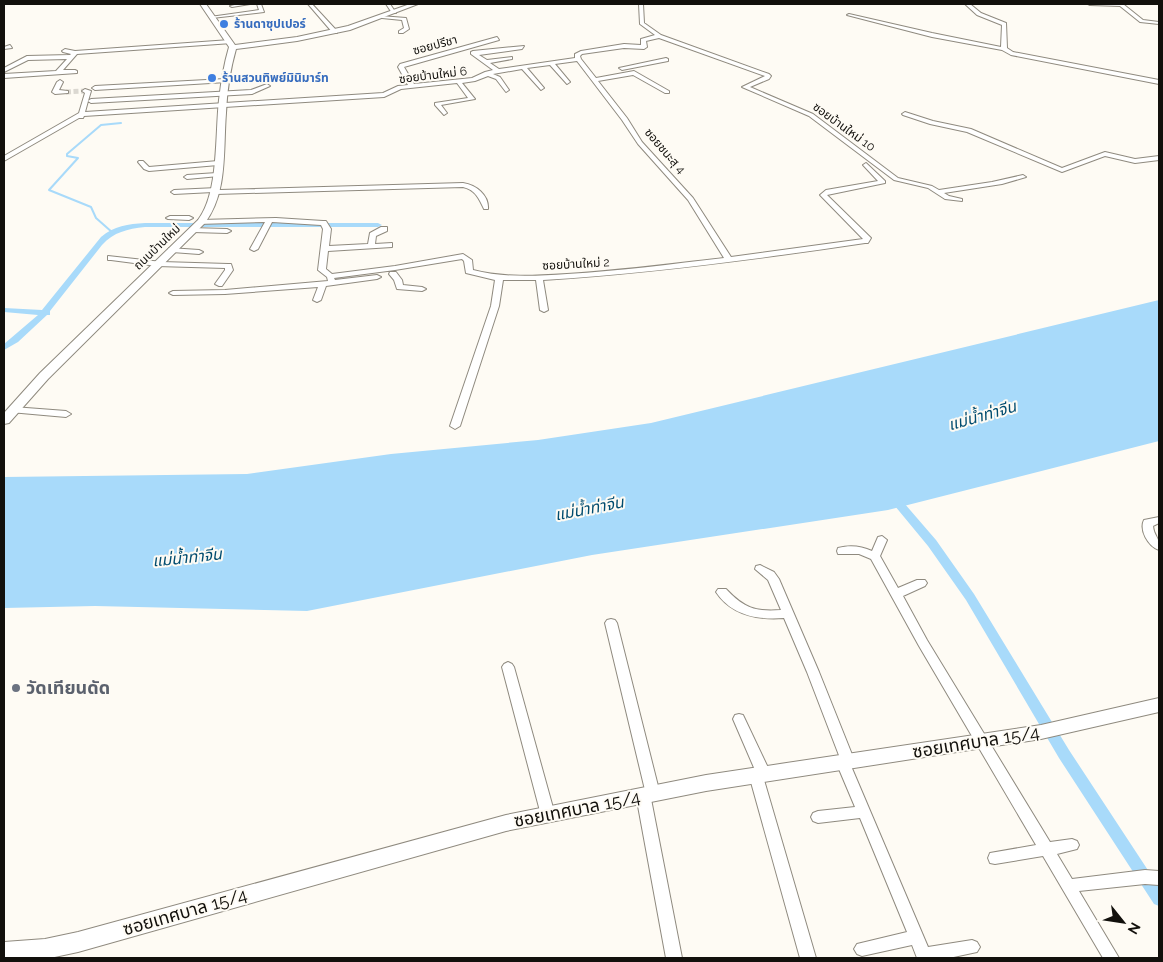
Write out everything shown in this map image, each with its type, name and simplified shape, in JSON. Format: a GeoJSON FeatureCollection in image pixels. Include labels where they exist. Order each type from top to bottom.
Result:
{"type":"FeatureCollection","features":[{"type":"Feature","properties":{"kind":"street"},"geometry":{"type":"LineString","coordinates":[[203,4],[231,45]]}},
{"type":"Feature","properties":{"kind":"street"},"geometry":{"type":"LineString","coordinates":[[232,6],[248,4]]}},
{"type":"Feature","properties":{"kind":"street"},"geometry":{"type":"LineString","coordinates":[[212,17],[262,11],[258,4]]}},
{"type":"Feature","properties":{"kind":"street"},"geometry":{"type":"LineString","coordinates":[[310,4],[335,32]]}},
{"type":"Feature","properties":{"kind":"street"},"geometry":{"type":"LineString","coordinates":[[388,4],[394,12]]}},
{"type":"Feature","properties":{"kind":"street"},"geometry":{"type":"LineString","coordinates":[[4,71],[27,58],[298,39],[335,32],[416,4]]}},
{"type":"Feature","properties":{"kind":"street","name":"ซอยบ้านใหม่ 10"},"geometry":{"type":"LineString","coordinates":[[640,4],[642,24],[659,36],[767,75],[767,78],[745,87],[812,115],[896,179],[930,187],[947,198],[960,200]]}},
{"type":"Feature","properties":{"kind":"street"},"geometry":{"type":"LineString","coordinates":[[967,4],[979,14],[1004,24],[1004,49]]}},
{"type":"Feature","properties":{"kind":"street"},"geometry":{"type":"LineString","coordinates":[[1090,4],[1121,5],[1142,21],[1159,23]]}},
{"type":"Feature","properties":{"kind":"street"},"geometry":{"type":"LineString","coordinates":[[849,15],[932,35],[1004,49],[1012,53],[1159,82]]}},
{"type":"Feature","properties":{"kind":"street"},"geometry":{"type":"LineString","coordinates":[[382,17],[404,19],[407,29],[402,32]]}},
{"type":"Feature","properties":{"kind":"street","name":"ซอยบ้านใหม่ 6"},"geometry":{"type":"LineString","coordinates":[[223,107],[381,96],[389,94],[397,88],[459,82],[476,79],[487,73],[578,59],[578,54],[626,46],[644,47],[642,40],[659,36]]}},
{"type":"Feature","properties":{"kind":"street","name":"ซอยปรีชา"},"geometry":{"type":"LineString","coordinates":[[412,86],[401,67],[402,65],[497,39]]}},
{"type":"Feature","properties":{"kind":"street"},"geometry":{"type":"LineString","coordinates":[[489,44],[498,50]]}},
{"type":"Feature","properties":{"kind":"street","name":"ถนนบ้านใหม่"},"geometry":{"type":"LineString","coordinates":[[4,420],[44,376],[193,230],[197,219],[212,206],[218,175],[225,80],[231,45]]}},
{"type":"Feature","properties":{"kind":"street"},"geometry":{"type":"LineString","coordinates":[[475,54],[522,46]]}},
{"type":"Feature","properties":{"kind":"street"},"geometry":{"type":"LineString","coordinates":[[469,50],[498,71]]}},
{"type":"Feature","properties":{"kind":"street"},"geometry":{"type":"LineString","coordinates":[[66,51],[73,55]]}},
{"type":"Feature","properties":{"kind":"street"},"geometry":{"type":"LineString","coordinates":[[60,71],[73,55]]}},
{"type":"Feature","properties":{"kind":"street"},"geometry":{"type":"LineString","coordinates":[[486,62],[510,58]]}},
{"type":"Feature","properties":{"kind":"street","name":"ซอยชนะสุ 4"},"geometry":{"type":"LineString","coordinates":[[578,59],[594,77],[640,143],[691,199],[729,261]]}},
{"type":"Feature","properties":{"kind":"street"},"geometry":{"type":"LineString","coordinates":[[594,77],[666,60]]}},
{"type":"Feature","properties":{"kind":"street"},"geometry":{"type":"LineString","coordinates":[[13,65],[66,62]]}},
{"type":"Feature","properties":{"kind":"street"},"geometry":{"type":"LineString","coordinates":[[551,62],[567,82]]}},
{"type":"Feature","properties":{"kind":"street"},"geometry":{"type":"LineString","coordinates":[[524,67],[541,88]]}},
{"type":"Feature","properties":{"kind":"street"},"geometry":{"type":"LineString","coordinates":[[4,71],[74,72]]}},
{"type":"Feature","properties":{"kind":"street"},"geometry":{"type":"LineString","coordinates":[[4,76],[60,71]]}},
{"type":"Feature","properties":{"kind":"street"},"geometry":{"type":"LineString","coordinates":[[487,73],[498,78],[506,90]]}},
{"type":"Feature","properties":{"kind":"street"},"geometry":{"type":"LineString","coordinates":[[594,77],[634,73],[667,92]]}},
{"type":"Feature","properties":{"kind":"street"},"geometry":{"type":"LineString","coordinates":[[95,88],[225,80]]}},
{"type":"Feature","properties":{"kind":"street"},"geometry":{"type":"LineString","coordinates":[[60,82],[55,92],[66,92]]}},
{"type":"Feature","properties":{"kind":"street"},"geometry":{"type":"LineString","coordinates":[[444,113],[437,104],[472,100],[459,82]]}},
{"type":"Feature","properties":{"kind":"street"},"geometry":{"type":"LineString","coordinates":[[142,110],[143,98],[148,85]]}},
{"type":"Feature","properties":{"kind":"street"},"geometry":{"type":"LineString","coordinates":[[91,101],[252,92],[267,86]]}},
{"type":"Feature","properties":{"kind":"street"},"geometry":{"type":"LineString","coordinates":[[79,116],[88,91],[85,91]]}},
{"type":"Feature","properties":{"kind":"street"},"geometry":{"type":"LineString","coordinates":[[4,159],[79,116],[142,110],[223,107]]}},
{"type":"Feature","properties":{"kind":"street"},"geometry":{"type":"LineString","coordinates":[[79,116],[223,107]]}},
{"type":"Feature","properties":{"kind":"street"},"geometry":{"type":"LineString","coordinates":[[905,114],[932,123],[969,130],[1062,170],[1106,154],[1135,161],[1159,158]]}},
{"type":"Feature","properties":{"kind":"street"},"geometry":{"type":"LineString","coordinates":[[141,162],[146,168],[218,163]]}},
{"type":"Feature","properties":{"kind":"street","name":"ซอยบ้านใหม่ 2"},"geometry":{"type":"LineString","coordinates":[[328,275],[338,276],[464,256],[468,260],[468,266],[476,276],[499,278],[539,277],[633,272],[817,249],[866,240],[856,225],[823,195],[826,192],[883,182],[866,165]]}},
{"type":"Feature","properties":{"kind":"street"},"geometry":{"type":"LineString","coordinates":[[187,177],[218,175]]}},
{"type":"Feature","properties":{"kind":"street"},"geometry":{"type":"LineString","coordinates":[[938,192],[983,184],[1003,184],[1023,176]]}},
{"type":"Feature","properties":{"kind":"street"},"geometry":{"type":"LineString","coordinates":[[174,192],[346,192],[468,185],[482,196],[486,208]]}},
{"type":"Feature","properties":{"kind":"street"},"geometry":{"type":"LineString","coordinates":[[170,218],[322,223],[327,229],[322,270],[333,283]]}},
{"type":"Feature","properties":{"kind":"street"},"geometry":{"type":"LineString","coordinates":[[254,249],[270,220]]}},
{"type":"Feature","properties":{"kind":"street"},"geometry":{"type":"LineString","coordinates":[[372,246],[373,235],[384,229]]}},
{"type":"Feature","properties":{"kind":"street"},"geometry":{"type":"LineString","coordinates":[[193,230],[227,231]]}},
{"type":"Feature","properties":{"kind":"street"},"geometry":{"type":"LineString","coordinates":[[324,249],[389,245]]}},
{"type":"Feature","properties":{"kind":"street"},"geometry":{"type":"LineString","coordinates":[[172,250],[199,252]]}},
{"type":"Feature","properties":{"kind":"street"},"geometry":{"type":"LineString","coordinates":[[111,258],[158,264],[228,266],[229,270],[219,284]]}},
{"type":"Feature","properties":{"kind":"street"},"geometry":{"type":"LineString","coordinates":[[173,293],[322,285],[459,263]]}},
{"type":"Feature","properties":{"kind":"street"},"geometry":{"type":"LineString","coordinates":[[393,274],[398,280],[400,287],[422,289]]}},
{"type":"Feature","properties":{"kind":"street"},"geometry":{"type":"LineString","coordinates":[[539,277],[544,310]]}},
{"type":"Feature","properties":{"kind":"street"},"geometry":{"type":"LineString","coordinates":[[455,426],[495,306],[499,278]]}},
{"type":"Feature","properties":{"kind":"street"},"geometry":{"type":"LineString","coordinates":[[317,300],[322,285]]}},
{"type":"Feature","properties":{"kind":"street"},"geometry":{"type":"LineString","coordinates":[[13,410],[66,414]]}},
{"type":"Feature","properties":{"kind":"street"},"geometry":{"type":"LineString","coordinates":[[1159,520],[1148,522],[1146,527],[1148,533],[1159,546]]}},
{"type":"Feature","properties":{"kind":"street"},"geometry":{"type":"LineString","coordinates":[[875,556],[882,540]]}},
{"type":"Feature","properties":{"kind":"street"},"geometry":{"type":"LineString","coordinates":[[842,551],[860,550],[875,556],[980,741],[1111,958]]}},
{"type":"Feature","properties":{"kind":"street"},"geometry":{"type":"LineString","coordinates":[[760,569],[773,579],[814,672],[864,812],[924,957],[972,947]]}},
{"type":"Feature","properties":{"kind":"street"},"geometry":{"type":"LineString","coordinates":[[896,594],[920,583]]}},
{"type":"Feature","properties":{"kind":"street"},"geometry":{"type":"LineString","coordinates":[[722,592],[735,606],[752,614],[788,614]]}},
{"type":"Feature","properties":{"kind":"street"},"geometry":{"type":"LineString","coordinates":[[611,623],[648,794],[674,958]]}},
{"type":"Feature","properties":{"kind":"street"},"geometry":{"type":"LineString","coordinates":[[508,667],[548,815]]}},
{"type":"Feature","properties":{"kind":"street","name":"ซอยเทศบาล 15/4"},"geometry":{"type":"LineString","coordinates":[[4,952],[45,949],[78,942],[506,823],[648,794],[760,774],[1041,732],[1159,704]]}},
{"type":"Feature","properties":{"kind":"street"},"geometry":{"type":"LineString","coordinates":[[739,719],[760,774],[808,958]]}},
{"type":"Feature","properties":{"kind":"street"},"geometry":{"type":"LineString","coordinates":[[818,817],[864,812]]}},
{"type":"Feature","properties":{"kind":"street"},"geometry":{"type":"LineString","coordinates":[[995,858],[1044,848],[1072,845]]}},
{"type":"Feature","properties":{"kind":"street"},"geometry":{"type":"LineString","coordinates":[[1067,886],[1154,877]]}},
{"type":"Feature","properties":{"kind":"street"},"geometry":{"type":"LineString","coordinates":[[862,949],[916,937]]}},
{"type":"Feature","properties":{"kind":"water","name":"แม่น้ำท่าจีน"},"geometry":{"type":"Polygon","coordinates":[[[1159,300],[1159,441],[888,510],[592,555],[307,611],[95,606],[4,608],[4,477],[247,474],[391,454],[538,440],[651,423],[1159,300]]]}},
{"type":"Feature","properties":{"kind":"waterway"},"geometry":{"type":"LineString","coordinates":[[113,233],[96,218],[91,207],[49,190],[78,158],[67,156],[67,154],[101,125],[121,123]]}},
{"type":"Feature","properties":{"kind":"waterway"},"geometry":{"type":"LineString","coordinates":[[44,313],[60,295],[99,243],[112,232],[131,226],[378,225]]}},
{"type":"Feature","properties":{"kind":"waterway"},"geometry":{"type":"LineString","coordinates":[[4,310],[44,313]]}},
{"type":"Feature","properties":{"kind":"waterway"},"geometry":{"type":"LineString","coordinates":[[4,348],[25,332],[44,313]]}},
{"type":"Feature","properties":{"kind":"waterway"},"geometry":{"type":"LineString","coordinates":[[894,498],[932,543],[970,597],[1064,754],[1159,899]]}},
{"type":"Feature","properties":{"kind":"tunnel"},"geometry":{"type":"LineString","coordinates":[[66,92],[85,91]]}},
{"type":"Feature","properties":{"kind":"place","name":"ร้านดาซุปเปอร์"},"geometry":{"type":"Point","coordinates":[224,24]}},
{"type":"Feature","properties":{"kind":"place","name":"ร้านสวนทิพย์มินิมาร์ท"},"geometry":{"type":"Point","coordinates":[212,78]}},
{"type":"Feature","properties":{"kind":"place","name":"วัดเทียนดัด"},"geometry":{"type":"Point","coordinates":[16,688]}}]}
